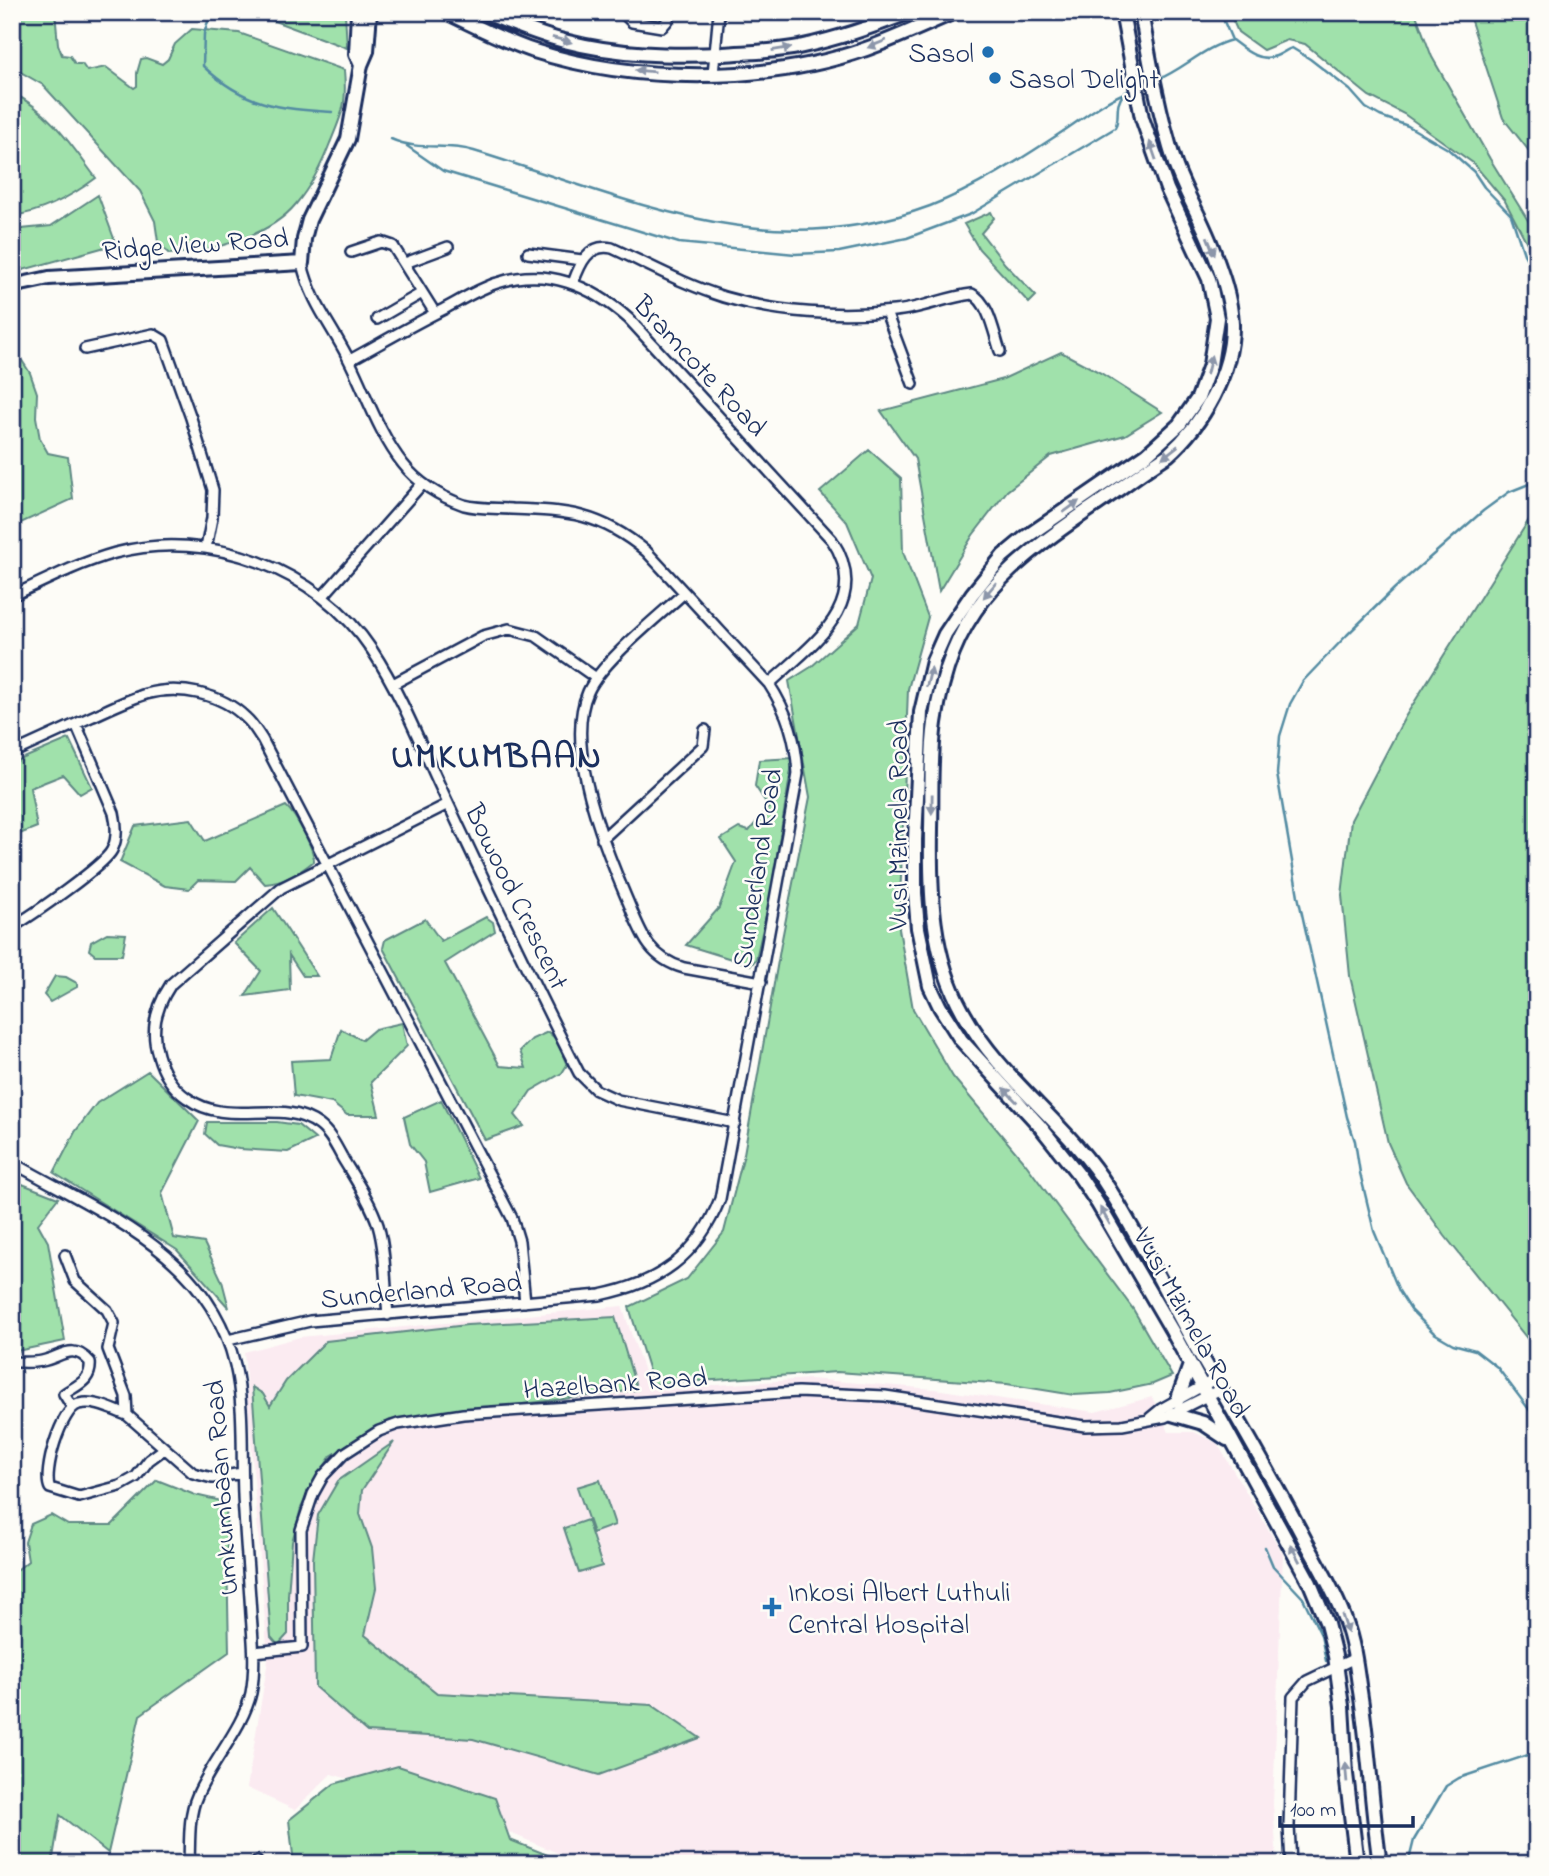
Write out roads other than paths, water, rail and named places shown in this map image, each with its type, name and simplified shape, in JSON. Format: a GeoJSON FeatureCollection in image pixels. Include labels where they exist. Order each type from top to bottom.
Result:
{"type":"FeatureCollection","features":[{"type":"Feature","properties":{"kind":"main road","name":"Ridge View Road"},"geometry":{"type":"LineString","coordinates":[[358,12],[356,54],[361,65]]}},
{"type":"Feature","properties":{"kind":"main road","name":"Ridge View Road"},"geometry":{"type":"LineString","coordinates":[[12,286],[49,278],[302,263],[309,220],[348,139],[361,65],[367,51],[370,12]]}},
{"type":"Feature","properties":{"kind":"main road"},"geometry":{"type":"LineString","coordinates":[[446,12],[533,50],[582,64],[649,72],[713,74],[779,69],[820,62],[865,49],[956,12]]}},
{"type":"Feature","properties":{"kind":"main road"},"geometry":{"type":"LineString","coordinates":[[484,12],[524,29],[595,48],[671,56],[764,52],[802,46],[841,36],[910,12]]}},
{"type":"Feature","properties":{"kind":"main road","name":"Vusi Mzimela Road"},"geometry":{"type":"LineString","coordinates":[[1122,12],[1142,118],[1167,189],[1209,279],[1217,318],[1210,365],[1198,398],[1179,425],[1147,453],[1003,556],[972,593],[945,634],[933,661],[921,712],[915,893],[922,953],[930,986],[961,1040],[1039,1125],[1098,1204],[1286,1535],[1310,1583],[1327,1624],[1336,1666],[1357,1864]]}},
{"type":"Feature","properties":{"kind":"main road","name":"Vusi Mzimela Road"},"geometry":{"type":"LineString","coordinates":[[1141,12],[1159,108],[1183,184],[1224,278],[1232,324],[1229,349],[1206,411],[1181,443],[1020,560],[989,589],[966,624],[944,678],[936,720],[931,891],[934,924],[943,968],[962,1012],[998,1063],[1067,1136],[1108,1186],[1270,1474],[1332,1592],[1346,1622],[1355,1658],[1380,1864]]}},
{"type":"Feature","properties":{"kind":"main road"},"geometry":{"type":"LineString","coordinates":[[1177,1401],[1190,1365]]}},
{"type":"Feature","properties":{"kind":"main road"},"geometry":{"type":"LineString","coordinates":[[1172,1414],[1212,1427],[1233,1443]]}},
{"type":"Feature","properties":{"kind":"street"},"geometry":{"type":"LineString","coordinates":[[622,12],[632,22],[662,27],[668,20],[669,12]]}},
{"type":"Feature","properties":{"kind":"street"},"geometry":{"type":"LineString","coordinates":[[713,74],[719,12]]}},
{"type":"Feature","properties":{"kind":"street"},"geometry":{"type":"LineString","coordinates":[[351,252],[381,242],[397,250],[435,313]]}},
{"type":"Feature","properties":{"kind":"street"},"geometry":{"type":"LineString","coordinates":[[405,263],[448,247]]}},
{"type":"Feature","properties":{"kind":"street"},"geometry":{"type":"LineString","coordinates":[[573,283],[582,260],[593,250],[607,247],[700,288],[742,302],[807,311],[886,312],[972,294],[977,296],[985,309],[1000,351]]}},
{"type":"Feature","properties":{"kind":"street"},"geometry":{"type":"LineString","coordinates":[[528,253],[582,260]]}},
{"type":"Feature","properties":{"kind":"street","name":"Sunderland Road"},"geometry":{"type":"LineString","coordinates":[[228,1340],[310,1321],[600,1295],[625,1290],[640,1285],[672,1266],[697,1242],[714,1214],[722,1189],[797,774],[793,732],[769,684],[646,551],[628,536],[609,525],[577,513],[465,505],[422,484],[403,465],[391,446],[350,360],[311,295],[302,263]]}},
{"type":"Feature","properties":{"kind":"street","name":"Bramcote Road"},"geometry":{"type":"LineString","coordinates":[[350,360],[479,290],[509,279],[544,277],[573,283],[612,304],[629,319],[837,548],[846,583],[845,598],[839,612],[827,630],[769,684]]}},
{"type":"Feature","properties":{"kind":"street"},"geometry":{"type":"LineString","coordinates":[[377,319],[422,293]]}},
{"type":"Feature","properties":{"kind":"street"},"geometry":{"type":"LineString","coordinates":[[886,312],[913,384]]}},
{"type":"Feature","properties":{"kind":"street"},"geometry":{"type":"LineString","coordinates":[[85,349],[153,334],[163,340],[213,490],[212,518],[206,548]]}},
{"type":"Feature","properties":{"kind":"street"},"geometry":{"type":"LineString","coordinates":[[323,596],[422,484]]}},
{"type":"Feature","properties":{"kind":"street","name":"Bowood Crescent"},"geometry":{"type":"LineString","coordinates":[[12,596],[66,571],[118,552],[168,546],[206,548],[262,563],[323,596],[363,638],[393,684],[572,1060],[585,1080],[596,1090],[618,1100],[735,1123]]}},
{"type":"Feature","properties":{"kind":"street"},"geometry":{"type":"LineString","coordinates":[[684,593],[596,678],[583,707],[580,732],[594,814],[641,930],[660,957],[672,965],[761,982]]}},
{"type":"Feature","properties":{"kind":"street"},"geometry":{"type":"LineString","coordinates":[[393,684],[483,636],[509,629],[536,636],[596,678]]}},
{"type":"Feature","properties":{"kind":"street"},"geometry":{"type":"LineString","coordinates":[[12,753],[146,694],[166,690],[208,696],[231,706],[246,718],[262,739],[512,1218],[519,1241],[525,1302]]}},
{"type":"Feature","properties":{"kind":"street"},"geometry":{"type":"LineString","coordinates":[[12,927],[106,859],[115,841],[117,824],[114,813],[76,724]]}},
{"type":"Feature","properties":{"kind":"street"},"geometry":{"type":"LineString","coordinates":[[602,839],[703,746],[705,730]]}},
{"type":"Feature","properties":{"kind":"street"},"geometry":{"type":"LineString","coordinates":[[388,1315],[378,1225],[346,1164],[321,1126],[301,1115],[286,1112],[232,1114],[216,1112],[194,1104],[183,1096],[162,1070],[156,1049],[155,1024],[171,984],[272,894],[448,804]]}},
{"type":"Feature","properties":{"kind":"street","name":"Umkumbaan Road"},"geometry":{"type":"LineString","coordinates":[[12,1162],[113,1218],[168,1255],[190,1277],[215,1315],[228,1340],[235,1366],[241,1411],[242,1474],[254,1652],[250,1696],[193,1805],[189,1864]]}},
{"type":"Feature","properties":{"kind":"street"},"geometry":{"type":"LineString","coordinates":[[65,1255],[75,1281],[107,1310],[114,1323],[108,1349],[127,1396],[127,1415]]}},
{"type":"Feature","properties":{"kind":"street"},"geometry":{"type":"LineString","coordinates":[[12,1362],[45,1360],[65,1352],[83,1355],[90,1362],[89,1375],[82,1383],[64,1394],[72,1407]]}},
{"type":"Feature","properties":{"kind":"street","name":"Hazelbank Road"},"geometry":{"type":"LineString","coordinates":[[1150,1418],[1177,1401],[1218,1384]]}},
{"type":"Feature","properties":{"kind":"street","name":"Hazelbank Road"},"geometry":{"type":"LineString","coordinates":[[254,1652],[302,1647],[301,1530],[313,1494],[323,1476],[345,1453],[379,1431],[398,1424],[463,1415],[797,1392],[885,1396],[1085,1426],[1122,1425],[1172,1414],[1204,1391]]}},
{"type":"Feature","properties":{"kind":"street"},"geometry":{"type":"LineString","coordinates":[[164,1449],[149,1460],[135,1477],[120,1486],[83,1496],[53,1490],[48,1485],[53,1450],[63,1420],[72,1407],[93,1403],[127,1415],[199,1476],[212,1478],[242,1474]]}},
{"type":"Feature","properties":{"kind":"street"},"geometry":{"type":"LineString","coordinates":[[1291,1864],[1289,1813],[1293,1697],[1307,1681],[1355,1658]]}},
{"type":"Feature","properties":{"kind":"waterway"},"geometry":{"type":"LineString","coordinates":[[211,12],[204,34],[203,66],[218,79],[248,97],[263,102],[295,109],[332,112]]}},
{"type":"Feature","properties":{"kind":"waterway"},"geometry":{"type":"LineString","coordinates":[[1217,12],[1232,40]]}},
{"type":"Feature","properties":{"kind":"waterway"},"geometry":{"type":"LineString","coordinates":[[1157,80],[1212,48],[1232,40],[1252,54],[1264,58],[1276,56],[1292,48],[1350,90],[1366,108],[1408,126],[1448,149],[1474,172],[1484,187],[1511,215],[1524,254],[1537,276]]}},
{"type":"Feature","properties":{"kind":"waterway"},"geometry":{"type":"LineString","coordinates":[[391,139],[412,145],[463,148],[643,205],[699,219],[755,228],[811,230],[870,223],[947,199],[996,173],[1103,104],[1131,90]]}},
{"type":"Feature","properties":{"kind":"waterway"},"geometry":{"type":"LineString","coordinates":[[407,146],[443,171],[679,243],[795,254],[839,252],[907,238],[971,214],[1115,128],[1119,103],[1124,93]]}},
{"type":"Feature","properties":{"kind":"waterway"},"geometry":{"type":"LineString","coordinates":[[1537,484],[1529,484],[1509,492],[1483,511],[1395,588],[1303,681],[1290,704],[1280,736],[1277,774],[1298,896],[1374,1231],[1399,1291],[1411,1310],[1434,1333],[1453,1344],[1475,1350],[1497,1367],[1537,1420]]}},
{"type":"Feature","properties":{"kind":"waterway"},"geometry":{"type":"LineString","coordinates":[[1265,1547],[1273,1566],[1303,1598],[1321,1635],[1326,1661]]}},
{"type":"Feature","properties":{"kind":"waterway"},"geometry":{"type":"LineString","coordinates":[[1408,1864],[1414,1840],[1446,1786],[1459,1778],[1537,1752]]}},
{"type":"Feature","properties":{"kind":"waterway"},"geometry":{"type":"LineString","coordinates":[[1350,1753],[1353,1762],[1352,1777]]}},
{"type":"Feature","properties":{"kind":"place","name":"Sasol"},"geometry":{"type":"Point","coordinates":[988,52]}},
{"type":"Feature","properties":{"kind":"place","name":"Sasol Delight"},"geometry":{"type":"Point","coordinates":[995,78]}},
{"type":"Feature","properties":{"kind":"place","name":"Inkosi Albert Luthuli Central Hospital"},"geometry":{"type":"Point","coordinates":[772,1607]}},
{"type":"Feature","properties":{"kind":"district","name":"UMKUMBAAN"},"geometry":{"type":"Point","coordinates":[497,755]}}]}
